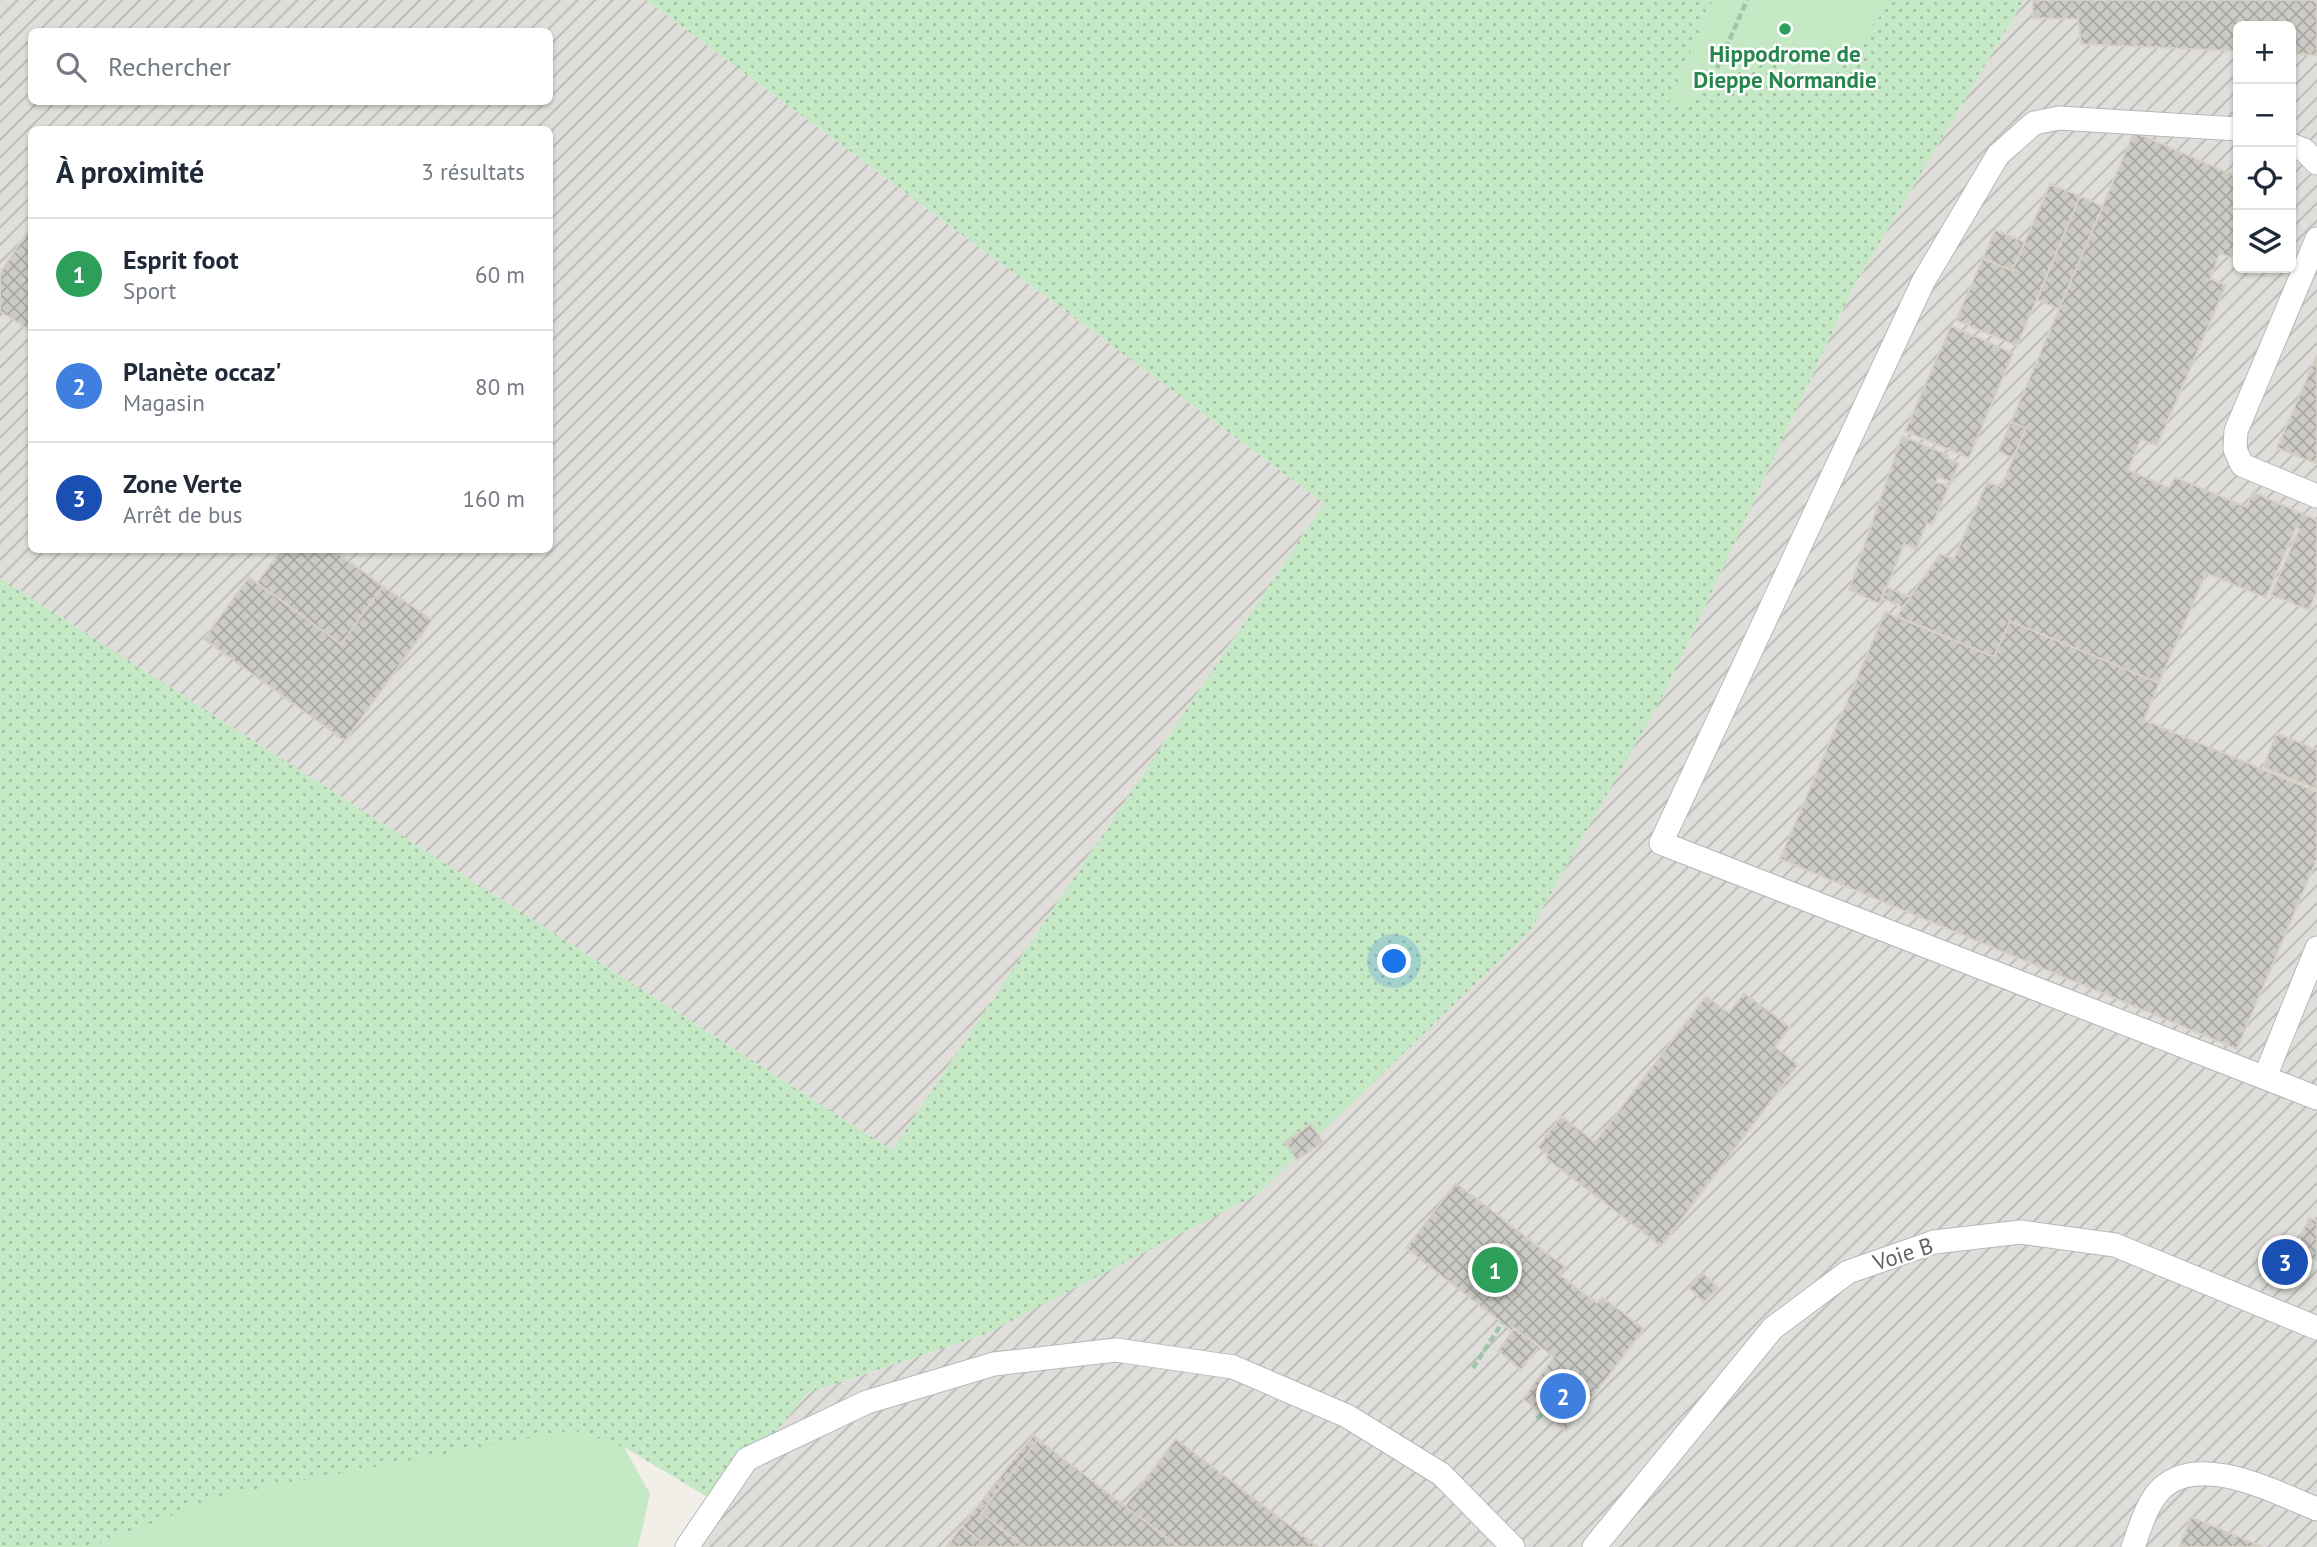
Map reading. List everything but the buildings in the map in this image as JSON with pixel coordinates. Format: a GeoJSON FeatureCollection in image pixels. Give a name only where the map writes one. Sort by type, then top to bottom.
{"type":"FeatureCollection","features":[{"type":"Feature","properties":{"kind":"lane"},"geometry":{"type":"LineString","coordinates":[[2233,129],[2059,118],[2034,123],[1998,155],[1923,282],[1661,843],[2317,1098]]}},
{"type":"Feature","properties":{"kind":"lane"},"geometry":{"type":"LineString","coordinates":[[2296,147],[2304,150],[2317,163]]}},
{"type":"Feature","properties":{"kind":"lane"},"geometry":{"type":"LineString","coordinates":[[2317,239],[2236,431],[2235,449],[2242,465],[2317,496]]}},
{"type":"Feature","properties":{"kind":"lane"},"geometry":{"type":"LineString","coordinates":[[2265,1077],[2317,948]]}},
{"type":"Feature","properties":{"kind":"lane","name":"Voie B"},"geometry":{"type":"LineString","coordinates":[[1594,1547],[1773,1328],[1848,1272],[1934,1242],[2021,1232],[2115,1245],[2317,1328]]}},
{"type":"Feature","properties":{"kind":"lane"},"geometry":{"type":"LineString","coordinates":[[687,1547],[747,1458],[867,1402],[994,1364],[1116,1350],[1233,1367],[1347,1416],[1441,1474],[1513,1547]]}},
{"type":"Feature","properties":{"kind":"lane"},"geometry":{"type":"LineString","coordinates":[[2133,1547],[2149,1508],[2161,1489],[2174,1480],[2190,1476],[2225,1475],[2317,1509]]}},
{"type":"Feature","properties":{"kind":"path"},"geometry":{"type":"LineString","coordinates":[[1717,68],[1747,0]]}},
{"type":"Feature","properties":{"kind":"path"},"geometry":{"type":"LineString","coordinates":[[1473,1368],[1502,1323]]}},
{"type":"Feature","properties":{"kind":"path"},"geometry":{"type":"LineString","coordinates":[[1537,1419],[1542,1413]]}},
{"type":"Feature","properties":{"kind":"shaded area"},"geometry":{"type":"Polygon","coordinates":[[[0,0],[646,0],[1324,503],[892,1150],[0,578],[0,0]]]}},
{"type":"Feature","properties":{"kind":"shaded area"},"geometry":{"type":"Polygon","coordinates":[[[2024,0],[2317,0],[2317,1547],[686,1547],[807,1393],[986,1334],[1667,688],[1853,288],[2024,0]]]}},
{"type":"Feature","properties":{"kind":"green space"},"geometry":{"type":"Polygon","coordinates":[[[646,0],[1713,0],[1665,113],[1760,59],[1824,84],[1893,0],[2024,0],[1853,288],[1667,688],[1530,931],[1258,1194],[986,1334],[807,1393],[719,1504],[624,1447],[103,1542],[96,1547],[0,1547],[0,578],[892,1150],[1324,503],[646,0]]]}},
{"type":"Feature","properties":{"kind":"green space","name":"Hippodrome de Dieppe Normandie"},"geometry":{"type":"Polygon","coordinates":[[[1713,0],[1893,0],[1824,85],[1760,59],[1664,114],[1713,0]]]}},
{"type":"Feature","properties":{"kind":"green space"},"geometry":{"type":"Polygon","coordinates":[[[573,1430],[624,1447],[650,1494],[638,1547],[96,1547],[225,1495],[573,1430]]]}},
{"type":"Feature","properties":{"kind":"place","name":"Hippodrome de Dieppe Normandie"},"geometry":{"type":"Point","coordinates":[1785,29]}},
{"type":"Feature","properties":{"kind":"place","name":"Zone Verte"},"geometry":{"type":"Point","coordinates":[2285,1262]}},
{"type":"Feature","properties":{"kind":"place","name":"Esprit foot"},"geometry":{"type":"Point","coordinates":[1495,1270]}},
{"type":"Feature","properties":{"kind":"place","name":"Planète occaz'"},"geometry":{"type":"Point","coordinates":[1563,1396]}}]}
